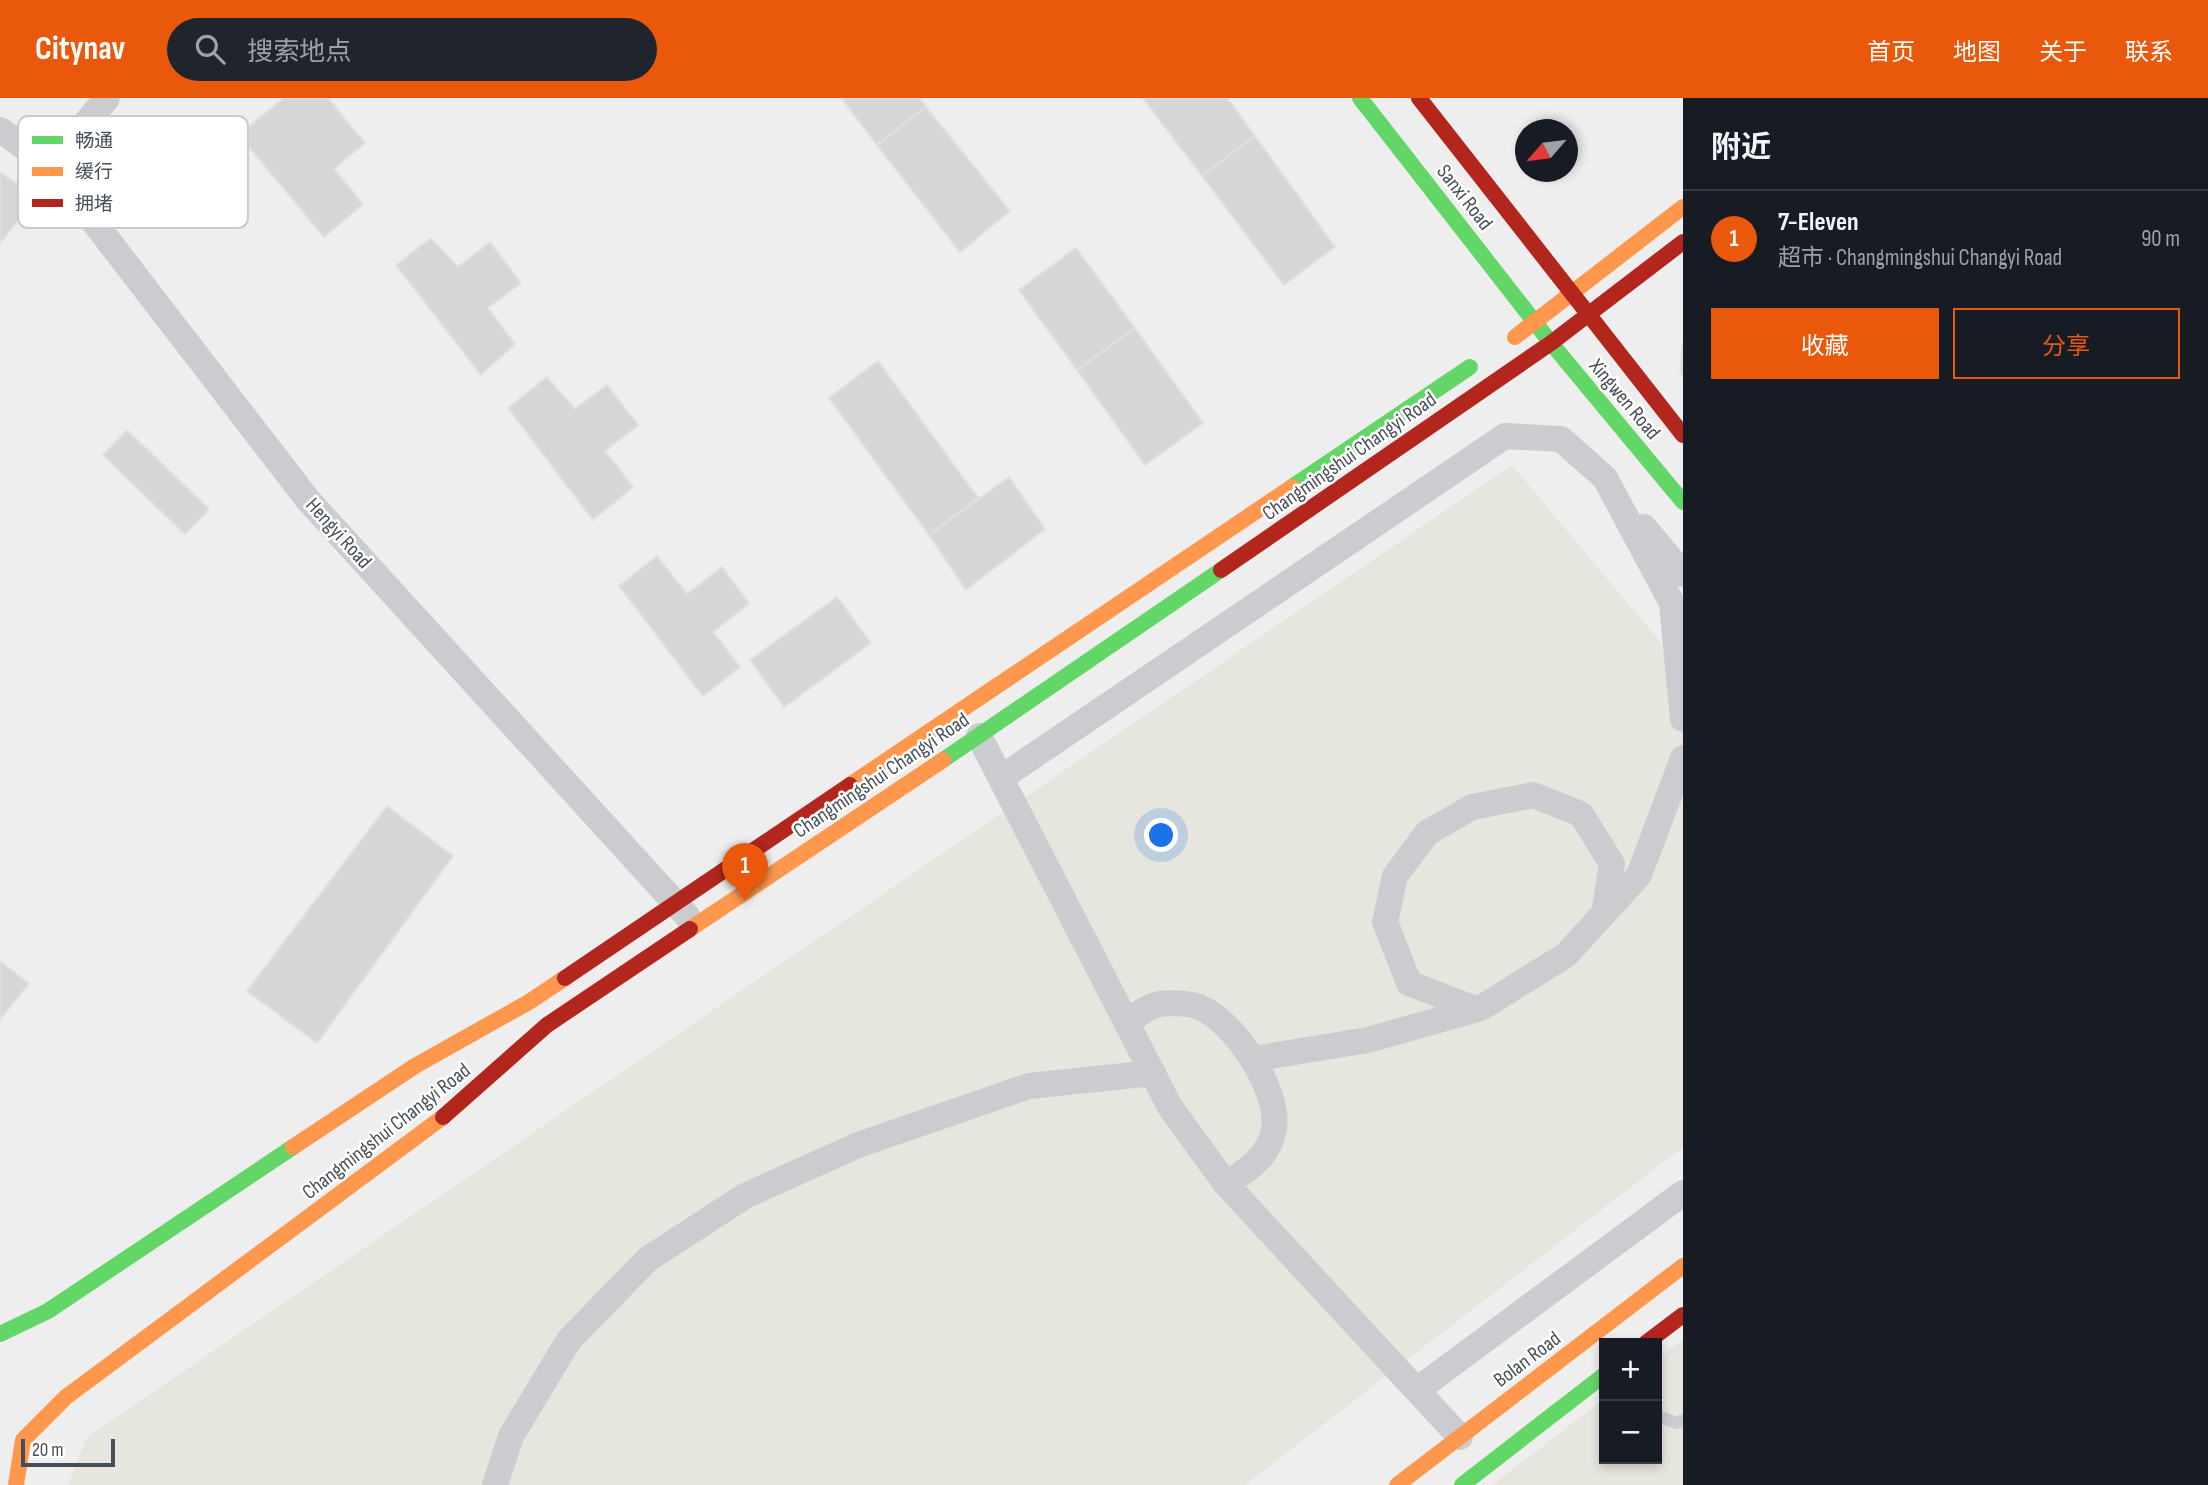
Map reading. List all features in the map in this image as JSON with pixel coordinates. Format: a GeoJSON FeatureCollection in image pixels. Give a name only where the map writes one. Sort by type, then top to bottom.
{"type":"FeatureCollection","features":[{"type":"Feature","properties":{"kind":"street"},"geometry":{"type":"LineString","coordinates":[[92,116],[107,98]]}},
{"type":"Feature","properties":{"kind":"street","name":"Sanxi Road"},"geometry":{"type":"LineString","coordinates":[[1360,98],[1536,323]]}},
{"type":"Feature","properties":{"kind":"street","name":"Sanxi Road"},"geometry":{"type":"LineString","coordinates":[[1419,98],[1587,314]]}},
{"type":"Feature","properties":{"kind":"street","name":"Hengyi Road"},"geometry":{"type":"LineString","coordinates":[[0,130],[18,143]]}},
{"type":"Feature","properties":{"kind":"street"},"geometry":{"type":"LineString","coordinates":[[1502,346],[1536,323],[1570,293],[1683,207]]}},
{"type":"Feature","properties":{"kind":"street","name":"Hengyi Road"},"geometry":{"type":"LineString","coordinates":[[99,228],[308,500],[695,925]]}},
{"type":"Feature","properties":{"kind":"street","name":"Changmingshui Changyi Road"},"geometry":{"type":"LineString","coordinates":[[16,1485],[23,1440],[66,1397],[425,1132],[547,1026],[979,736],[1551,342],[1683,242]]}},
{"type":"Feature","properties":{"kind":"street","name":"Xingwen Road"},"geometry":{"type":"LineString","coordinates":[[1587,314],[1683,435]]}},
{"type":"Feature","properties":{"kind":"street","name":"Xingwen Road"},"geometry":{"type":"LineString","coordinates":[[1536,323],[1683,502]]}},
{"type":"Feature","properties":{"kind":"street","name":"Changmingshui Changyi Road"},"geometry":{"type":"LineString","coordinates":[[0,1334],[48,1311],[415,1066],[529,1002],[1479,361]]}},
{"type":"Feature","properties":{"kind":"street"},"geometry":{"type":"LineString","coordinates":[[1000,778],[1505,436],[1561,439],[1605,478],[1683,575]]}},
{"type":"Feature","properties":{"kind":"street"},"geometry":{"type":"LineString","coordinates":[[1605,478],[1672,603],[1683,719]]}},
{"type":"Feature","properties":{"kind":"street"},"geometry":{"type":"LineString","coordinates":[[979,736],[1170,1107],[1226,1184],[1460,1437]]}},
{"type":"Feature","properties":{"kind":"street"},"geometry":{"type":"LineString","coordinates":[[1253,1059],[1368,1040],[1475,1009],[1566,955],[1639,874],[1683,758]]}},
{"type":"Feature","properties":{"kind":"street"},"geometry":{"type":"LineString","coordinates":[[1475,1009],[1409,984],[1384,922],[1395,876],[1427,834],[1472,807],[1533,795],[1581,814],[1612,864],[1604,913]]}},
{"type":"Feature","properties":{"kind":"street"},"geometry":{"type":"LineString","coordinates":[[1128,1021],[1156,1004],[1198,1006],[1225,1025],[1253,1059],[1272,1099],[1273,1134],[1256,1164],[1226,1184]]}},
{"type":"Feature","properties":{"kind":"street"},"geometry":{"type":"LineString","coordinates":[[495,1485],[511,1436],[569,1340],[648,1259],[745,1196],[858,1145],[1029,1086],[1153,1073]]}},
{"type":"Feature","properties":{"kind":"street"},"geometry":{"type":"LineString","coordinates":[[1417,1391],[1683,1193]]}},
{"type":"Feature","properties":{"kind":"street","name":"Bolan Road"},"geometry":{"type":"LineString","coordinates":[[1462,1485],[1576,1380],[1683,1266]]}},
{"type":"Feature","properties":{"kind":"street"},"geometry":{"type":"LineString","coordinates":[[1653,1338],[1683,1315]]}},
{"type":"Feature","properties":{"kind":"street","name":"Bolan Road"},"geometry":{"type":"LineString","coordinates":[[1397,1485],[1460,1437],[1576,1380],[1599,1377]]}},
{"type":"Feature","properties":{"kind":"lane"},"geometry":{"type":"LineString","coordinates":[[1662,1418],[1677,1423],[1683,1420]]}},
{"type":"Feature","properties":{"kind":"shaded area"},"geometry":{"type":"Polygon","coordinates":[[[1512,465],[1683,669],[1683,1147],[1245,1485],[68,1485],[87,1437],[1512,465]]]}},
{"type":"Feature","properties":{"kind":"shaded area"},"geometry":{"type":"Polygon","coordinates":[[[1683,1339],[1683,1485],[1492,1485],[1599,1403],[1599,1464],[1662,1464],[1662,1355],[1683,1339]]]}},
{"type":"Feature","properties":{"kind":"building"},"geometry":{"type":"Polygon","coordinates":[[[284,98],[328,98],[365,143],[334,169],[363,204],[324,237],[248,146],[248,128],[284,98]]]}},
{"type":"Feature","properties":{"kind":"building"},"geometry":{"type":"Polygon","coordinates":[[[841,98],[920,98],[926,107],[877,145],[841,98]]]}},
{"type":"Feature","properties":{"kind":"building"},"geometry":{"type":"Polygon","coordinates":[[[1143,98],[1227,98],[1255,136],[1202,176],[1143,98]]]}},
{"type":"Feature","properties":{"kind":"building"},"geometry":{"type":"Polygon","coordinates":[[[926,107],[1010,211],[960,252],[877,145],[926,107]]]}},
{"type":"Feature","properties":{"kind":"building"},"geometry":{"type":"Polygon","coordinates":[[[1255,136],[1335,247],[1284,285],[1202,176],[1255,136]]]}},
{"type":"Feature","properties":{"kind":"building"},"geometry":{"type":"Polygon","coordinates":[[[0,172],[18,185],[18,220],[0,243],[0,172]]]}},
{"type":"Feature","properties":{"kind":"building"},"geometry":{"type":"Polygon","coordinates":[[[431,238],[458,267],[490,242],[521,283],[488,308],[515,344],[481,375],[396,265],[431,238]]]}},
{"type":"Feature","properties":{"kind":"building"},"geometry":{"type":"Polygon","coordinates":[[[1076,248],[1135,328],[1077,370],[1019,290],[1076,248]]]}},
{"type":"Feature","properties":{"kind":"building"},"geometry":{"type":"Polygon","coordinates":[[[1135,328],[1203,423],[1145,465],[1077,370],[1135,328]]]}},
{"type":"Feature","properties":{"kind":"building"},"geometry":{"type":"Polygon","coordinates":[[[1683,342],[1683,377],[1680,370],[1683,342]]]}},
{"type":"Feature","properties":{"kind":"building"},"geometry":{"type":"Polygon","coordinates":[[[878,361],[978,498],[929,535],[829,398],[878,361]]]}},
{"type":"Feature","properties":{"kind":"building"},"geometry":{"type":"Polygon","coordinates":[[[547,377],[575,409],[607,385],[638,425],[605,451],[633,487],[593,520],[508,408],[547,377]]]}},
{"type":"Feature","properties":{"kind":"building"},"geometry":{"type":"Polygon","coordinates":[[[127,430],[209,509],[185,534],[103,455],[127,430]]]}},
{"type":"Feature","properties":{"kind":"building"},"geometry":{"type":"Polygon","coordinates":[[[1009,477],[1045,529],[966,590],[929,535],[1009,477]]]}},
{"type":"Feature","properties":{"kind":"building"},"geometry":{"type":"Polygon","coordinates":[[[657,556],[687,594],[722,567],[749,603],[713,632],[740,667],[703,696],[619,586],[657,556]]]}},
{"type":"Feature","properties":{"kind":"building"},"geometry":{"type":"Polygon","coordinates":[[[837,597],[871,643],[784,707],[750,660],[837,597]]]}},
{"type":"Feature","properties":{"kind":"building"},"geometry":{"type":"Polygon","coordinates":[[[387,806],[453,856],[317,1043],[247,991],[387,806]]]}},
{"type":"Feature","properties":{"kind":"building"},"geometry":{"type":"Polygon","coordinates":[[[0,961],[29,984],[0,1019],[0,961]]]}},
{"type":"Feature","properties":{"kind":"traffic: fast"},"geometry":{"type":"LineString","coordinates":[[1360,98],[1551,343],[1683,502]]}},
{"type":"Feature","properties":{"kind":"traffic: fast"},"geometry":{"type":"LineString","coordinates":[[1292,487],[1470,367]]}},
{"type":"Feature","properties":{"kind":"traffic: fast"},"geometry":{"type":"LineString","coordinates":[[943,760],[1221,570]]}},
{"type":"Feature","properties":{"kind":"traffic: fast"},"geometry":{"type":"LineString","coordinates":[[0,1334],[48,1311],[293,1147]]}},
{"type":"Feature","properties":{"kind":"traffic: fast"},"geometry":{"type":"LineString","coordinates":[[1462,1485],[1599,1379]]}},
{"type":"Feature","properties":{"kind":"traffic: slow"},"geometry":{"type":"LineString","coordinates":[[1515,337],[1683,207]]}},
{"type":"Feature","properties":{"kind":"traffic: slow"},"geometry":{"type":"LineString","coordinates":[[850,785],[1292,487]]}},
{"type":"Feature","properties":{"kind":"traffic: slow"},"geometry":{"type":"LineString","coordinates":[[690,929],[943,760]]}},
{"type":"Feature","properties":{"kind":"traffic: slow"},"geometry":{"type":"LineString","coordinates":[[293,1147],[415,1066],[529,1002],[565,978]]}},
{"type":"Feature","properties":{"kind":"traffic: slow"},"geometry":{"type":"LineString","coordinates":[[16,1485],[23,1440],[66,1397],[443,1117]]}},
{"type":"Feature","properties":{"kind":"traffic: slow"},"geometry":{"type":"LineString","coordinates":[[1397,1485],[1683,1266]]}},
{"type":"Feature","properties":{"kind":"traffic: jam"},"geometry":{"type":"LineString","coordinates":[[1419,98],[1683,435]]}},
{"type":"Feature","properties":{"kind":"traffic: jam"},"geometry":{"type":"LineString","coordinates":[[1221,570],[1551,343],[1683,242]]}},
{"type":"Feature","properties":{"kind":"traffic: jam"},"geometry":{"type":"LineString","coordinates":[[565,978],[850,785]]}},
{"type":"Feature","properties":{"kind":"traffic: jam"},"geometry":{"type":"LineString","coordinates":[[443,1117],[547,1025],[690,929]]}},
{"type":"Feature","properties":{"kind":"traffic: jam"},"geometry":{"type":"LineString","coordinates":[[1653,1338],[1683,1315]]}},
{"type":"Feature","properties":{"kind":"place","name":"7-Eleven"},"geometry":{"type":"Point","coordinates":[745,901]}}]}
